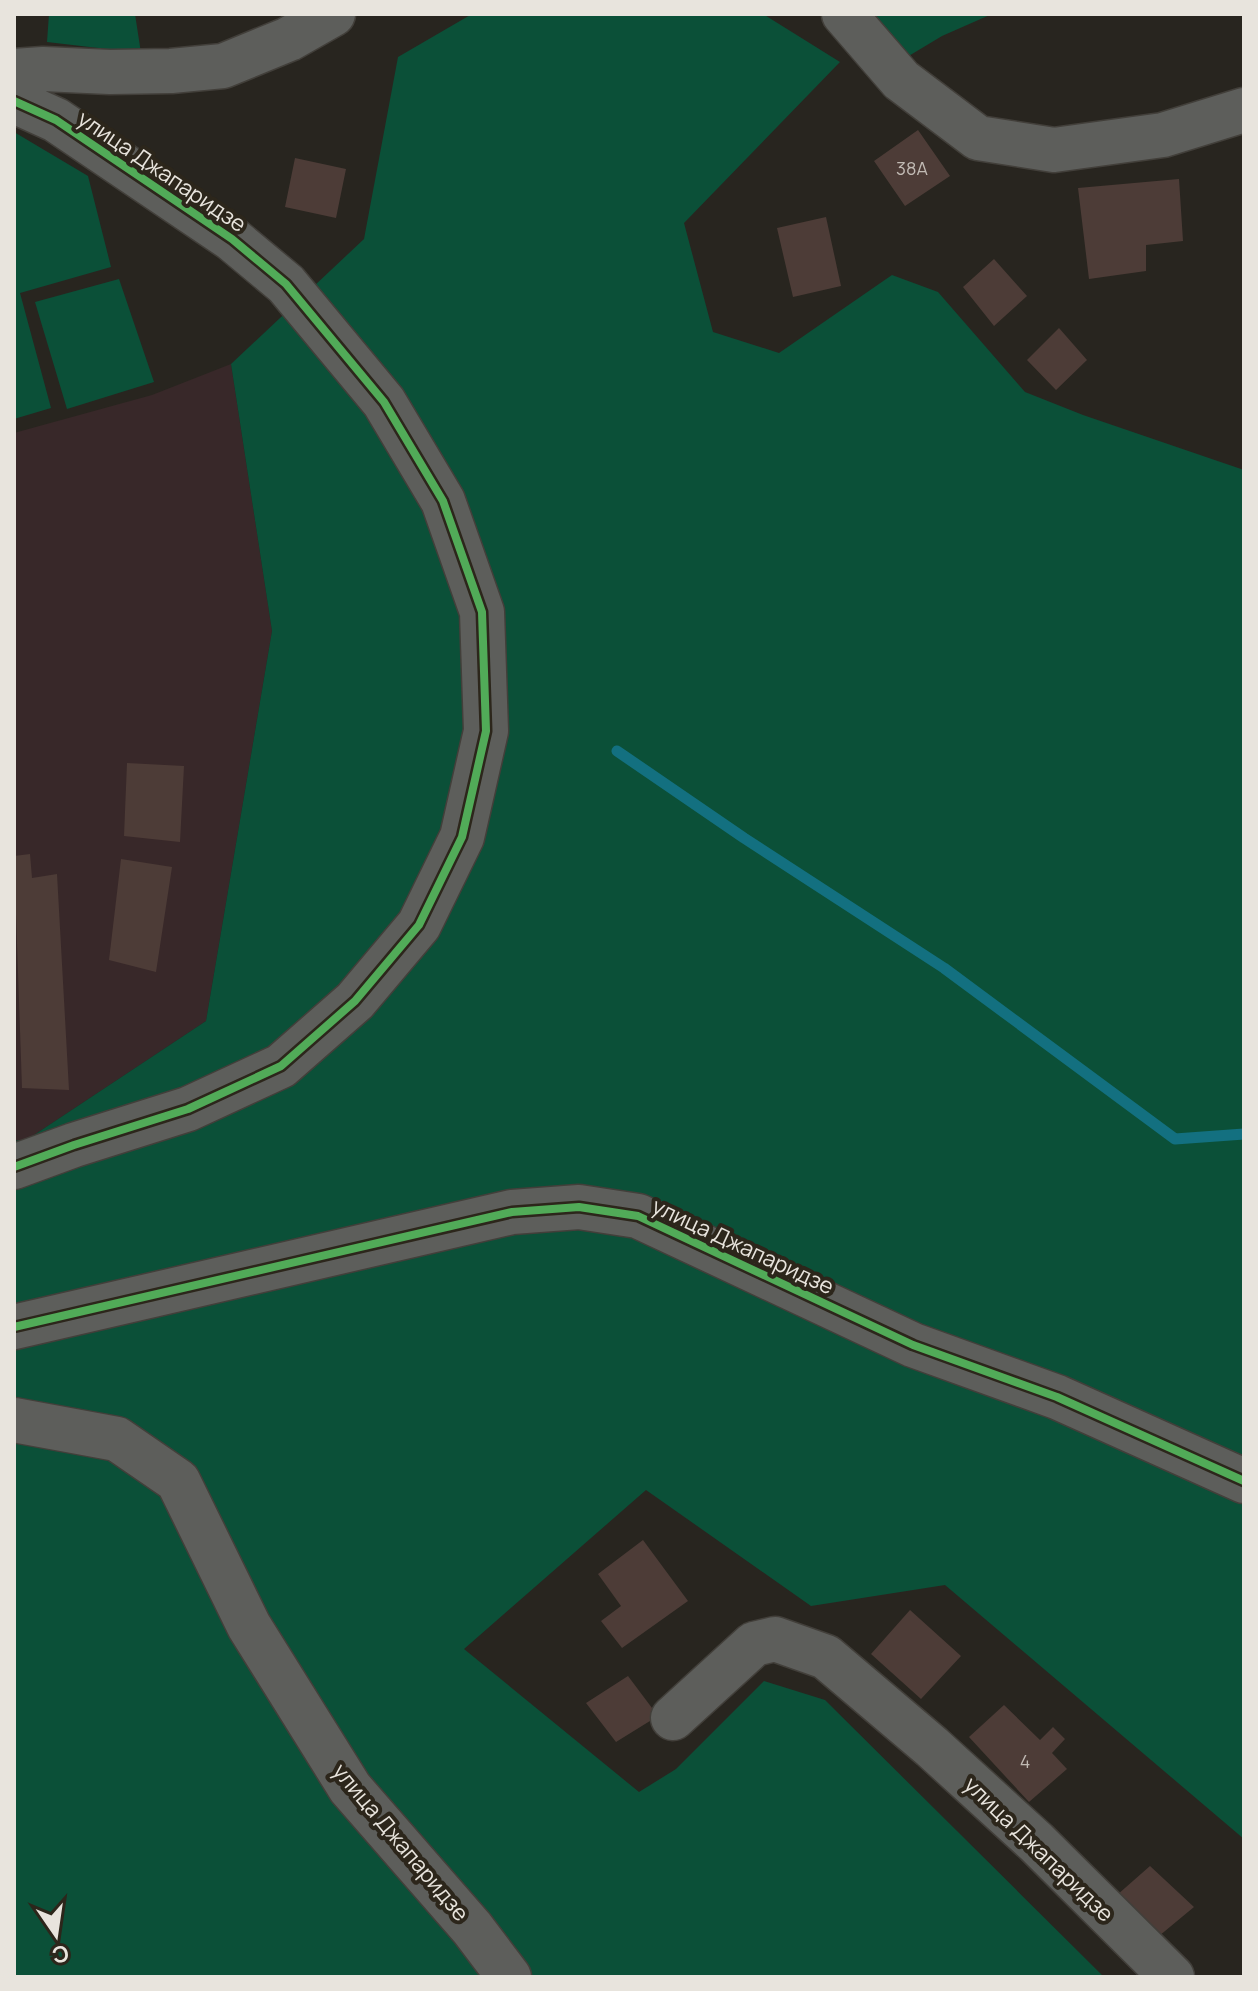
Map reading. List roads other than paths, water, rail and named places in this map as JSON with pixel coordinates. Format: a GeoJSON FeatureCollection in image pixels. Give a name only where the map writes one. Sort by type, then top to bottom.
{"type":"FeatureCollection","features":[{"type":"Feature","properties":{"kind":"street"},"geometry":{"type":"LineString","coordinates":[[14,71],[171,71],[223,66],[289,39],[333,14]]}},
{"type":"Feature","properties":{"kind":"street"},"geometry":{"type":"LineString","coordinates":[[844,14],[901,80],[978,138],[1054,150],[1163,135],[1244,110]]}},
{"type":"Feature","properties":{"kind":"street","name":"улица Джапаридзе"},"geometry":{"type":"LineString","coordinates":[[14,101],[56,120],[232,239],[286,284],[384,402],[443,501],[482,612],[486,731],[462,837],[450,863],[419,925],[355,1001],[281,1066],[188,1109],[14,1167]]}},
{"type":"Feature","properties":{"kind":"street","name":"улица Джапаридзе"},"geometry":{"type":"LineString","coordinates":[[14,1327],[512,1212],[579,1207],[638,1216],[913,1345],[1057,1397],[1244,1481]]}},
{"type":"Feature","properties":{"kind":"street","name":"улица Джапаридзе"},"geometry":{"type":"LineString","coordinates":[[14,1420],[117,1439],[178,1481],[249,1626],[350,1788],[472,1928],[509,1977]]}},
{"type":"Feature","properties":{"kind":"street","name":"улица Джапаридзе"},"geometry":{"type":"LineString","coordinates":[[673,1718],[754,1644],[775,1639],[826,1657],[932,1747],[1036,1842],[1172,1977]]}},
{"type":"Feature","properties":{"kind":"waterway"},"geometry":{"type":"LineString","coordinates":[[617,751],[944,968],[1175,1139],[1244,1134]]}}]}
